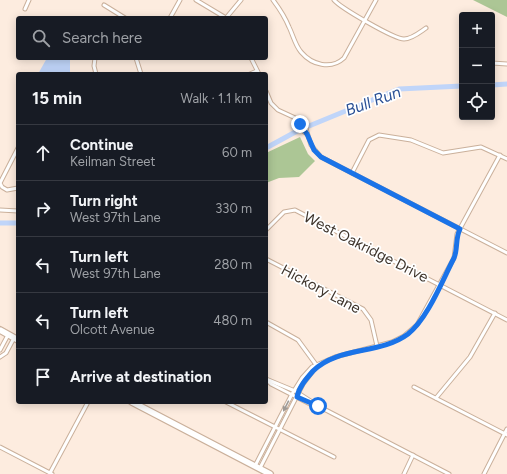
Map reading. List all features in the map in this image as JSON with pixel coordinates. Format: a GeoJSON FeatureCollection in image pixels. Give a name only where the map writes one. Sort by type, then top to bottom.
{"type":"FeatureCollection","features":[{"type":"Feature","properties":{"kind":"highway"},"geometry":{"type":"LineString","coordinates":[[0,330],[16,339]]}},
{"type":"Feature","properties":{"kind":"highway"},"geometry":{"type":"LineString","coordinates":[[136,404],[270,474]]}},
{"type":"Feature","properties":{"kind":"street"},"geometry":{"type":"LineString","coordinates":[[24,9],[30,0]]}},
{"type":"Feature","properties":{"kind":"street"},"geometry":{"type":"LineString","coordinates":[[171,16],[180,0]]}},
{"type":"Feature","properties":{"kind":"street"},"geometry":{"type":"LineString","coordinates":[[196,0],[223,16]]}},
{"type":"Feature","properties":{"kind":"street"},"geometry":{"type":"LineString","coordinates":[[228,16],[241,0]]}},
{"type":"Feature","properties":{"kind":"street"},"geometry":{"type":"LineString","coordinates":[[273,0],[285,18],[302,53],[325,66],[336,64],[344,58],[376,0]]}},
{"type":"Feature","properties":{"kind":"street"},"geometry":{"type":"LineString","coordinates":[[334,0],[343,8],[403,39],[411,37],[426,28]]}},
{"type":"Feature","properties":{"kind":"street"},"geometry":{"type":"LineString","coordinates":[[104,5],[122,16]]}},
{"type":"Feature","properties":{"kind":"street"},"geometry":{"type":"LineString","coordinates":[[95,60],[96,72]]}},
{"type":"Feature","properties":{"kind":"street"},"geometry":{"type":"LineString","coordinates":[[137,60],[140,72]]}},
{"type":"Feature","properties":{"kind":"street"},"geometry":{"type":"LineString","coordinates":[[252,60],[258,72]]}},
{"type":"Feature","properties":{"kind":"street"},"geometry":{"type":"LineString","coordinates":[[495,63],[507,64]]}},
{"type":"Feature","properties":{"kind":"street"},"geometry":{"type":"LineString","coordinates":[[268,94],[276,108],[305,124],[312,146],[319,155],[507,254]]}},
{"type":"Feature","properties":{"kind":"street"},"geometry":{"type":"LineString","coordinates":[[352,173],[369,140],[379,135],[411,140],[440,153],[448,154],[478,147],[507,159]]}},
{"type":"Feature","properties":{"kind":"street"},"geometry":{"type":"LineString","coordinates":[[16,152],[1,181],[1,186],[4,189],[10,190],[16,188]]}},
{"type":"Feature","properties":{"kind":"street"},"geometry":{"type":"LineString","coordinates":[[257,468],[280,430],[305,374],[312,367],[332,358],[396,341],[411,331],[421,319],[456,254],[456,239],[460,229],[500,155]]}},
{"type":"Feature","properties":{"kind":"street"},"geometry":{"type":"LineString","coordinates":[[0,210],[16,211]]}},
{"type":"Feature","properties":{"kind":"street","name":"West Oakridge Drive"},"geometry":{"type":"LineString","coordinates":[[268,228],[288,210],[297,211],[507,320]]}},
{"type":"Feature","properties":{"kind":"street","name":"Hickory Lane"},"geometry":{"type":"LineString","coordinates":[[268,260],[363,309],[371,320],[378,346]]}},
{"type":"Feature","properties":{"kind":"street"},"geometry":{"type":"LineString","coordinates":[[436,398],[470,357],[495,313]]}},
{"type":"Feature","properties":{"kind":"street"},"geometry":{"type":"LineString","coordinates":[[268,323],[296,338],[317,366]]}},
{"type":"Feature","properties":{"kind":"street"},"geometry":{"type":"LineString","coordinates":[[0,357],[0,351],[8,334]]}},
{"type":"Feature","properties":{"kind":"street"},"geometry":{"type":"LineString","coordinates":[[0,357],[6,353],[16,339]]}},
{"type":"Feature","properties":{"kind":"street"},"geometry":{"type":"LineString","coordinates":[[268,380],[449,474]]}},
{"type":"Feature","properties":{"kind":"street"},"geometry":{"type":"LineString","coordinates":[[268,381],[271,384],[296,394]]}},
{"type":"Feature","properties":{"kind":"street"},"geometry":{"type":"LineString","coordinates":[[414,386],[506,434]]}},
{"type":"Feature","properties":{"kind":"street"},"geometry":{"type":"LineString","coordinates":[[257,468],[275,427],[296,394]]}},
{"type":"Feature","properties":{"kind":"street"},"geometry":{"type":"LineString","coordinates":[[0,447],[51,473],[87,404]]}},
{"type":"Feature","properties":{"kind":"street"},"geometry":{"type":"LineString","coordinates":[[230,404],[334,457]]}},
{"type":"Feature","properties":{"kind":"street"},"geometry":{"type":"LineString","coordinates":[[484,474],[506,434],[507,429]]}},
{"type":"Feature","properties":{"kind":"street"},"geometry":{"type":"LineString","coordinates":[[404,474],[413,455]]}},
{"type":"Feature","properties":{"kind":"green space"},"geometry":{"type":"Polygon","coordinates":[[[473,0],[507,0],[507,17],[473,0]]]}},
{"type":"Feature","properties":{"kind":"green space"},"geometry":{"type":"Polygon","coordinates":[[[300,137],[308,154],[315,161],[299,177],[279,178],[268,182],[268,152],[300,137]]]}},
{"type":"Feature","properties":{"kind":"water"},"geometry":{"type":"Polygon","coordinates":[[[46,60],[70,60],[70,72],[39,72],[46,60]]]}},
{"type":"Feature","properties":{"kind":"waterway","name":"Bull Run"},"geometry":{"type":"LineString","coordinates":[[495,85],[507,84]]}},
{"type":"Feature","properties":{"kind":"waterway","name":"Bull Run"},"geometry":{"type":"LineString","coordinates":[[309,126],[399,89],[459,86]]}},
{"type":"Feature","properties":{"kind":"waterway","name":"Bull Run"},"geometry":{"type":"LineString","coordinates":[[268,147],[299,130]]}},
{"type":"Feature","properties":{"kind":"waterway","name":"Bull Run"},"geometry":{"type":"LineString","coordinates":[[0,223],[16,223]]}},
{"type":"Feature","properties":{"kind":"route"},"geometry":{"type":"LineString","coordinates":[[300,124],[304,132],[307,134],[314,150],[321,157],[460,229],[457,234],[455,244],[456,254],[421,319],[411,331],[396,341],[328,359],[317,366],[306,378],[297,397],[312,405],[318,406]]}}]}
